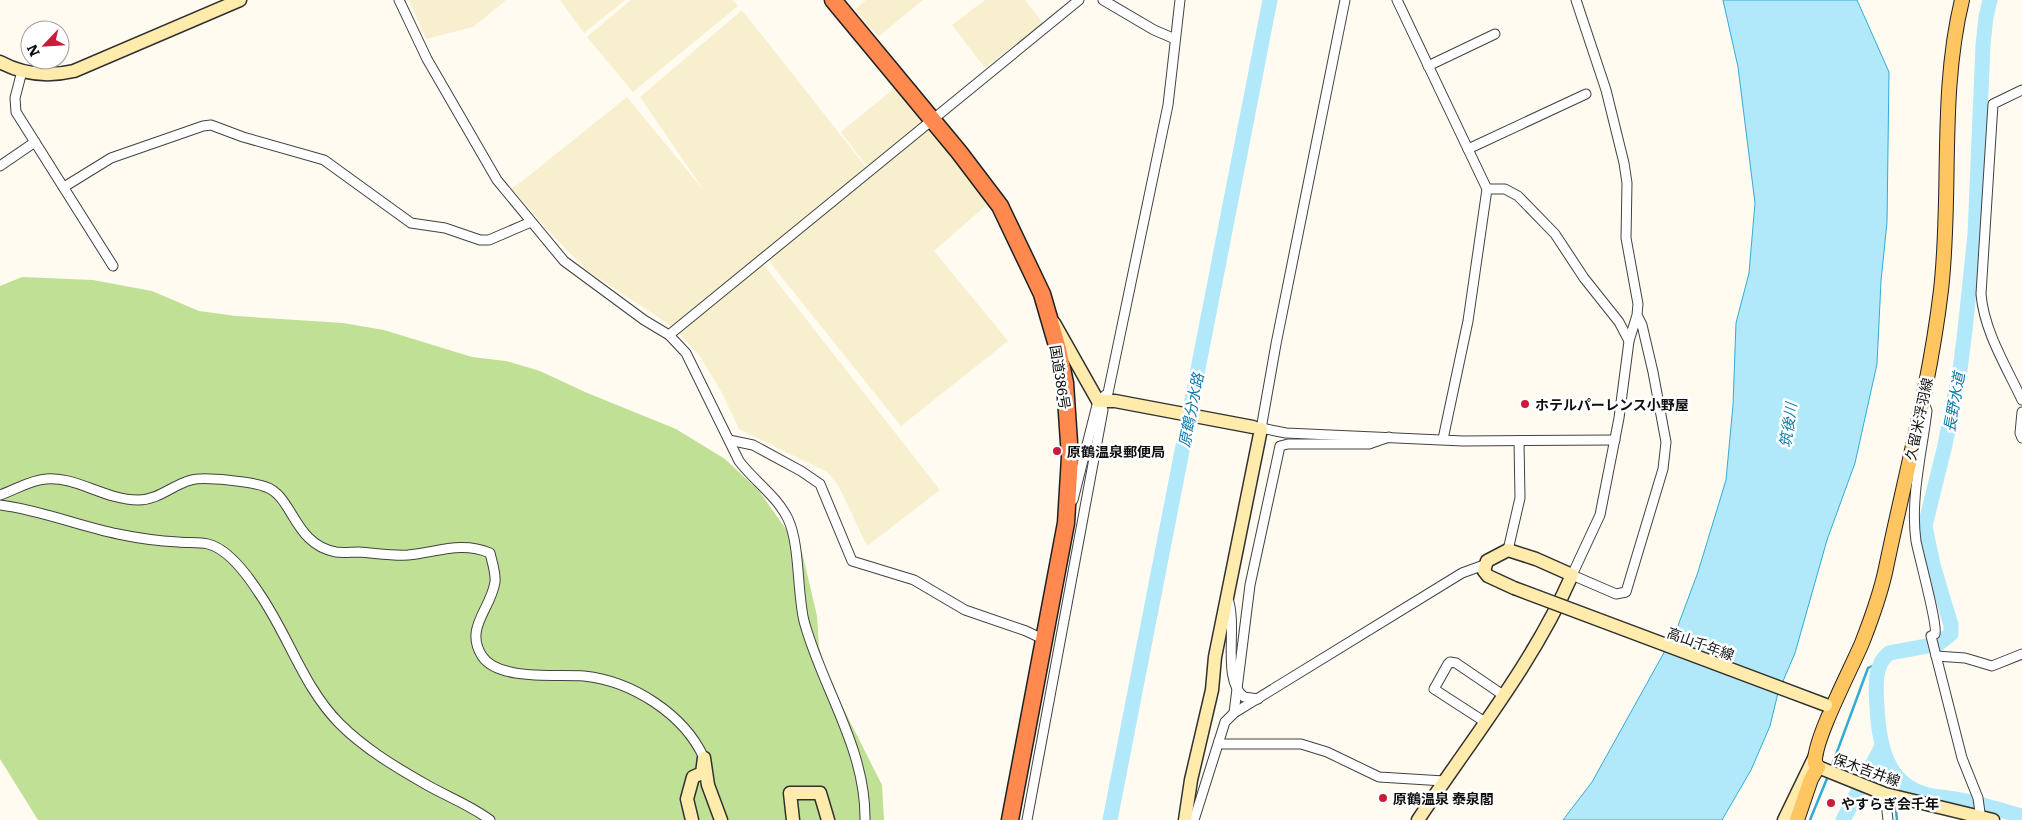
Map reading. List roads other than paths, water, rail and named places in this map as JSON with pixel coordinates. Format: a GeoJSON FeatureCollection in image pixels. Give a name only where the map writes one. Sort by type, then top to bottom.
{"type":"FeatureCollection","features":[{"type":"Feature","properties":{"kind":"highway","name":"国道386号"},"geometry":{"type":"LineString","coordinates":[[833,0],[988,187],[1000,206],[1032,268],[1050,317],[1065,383],[1070,457],[1066,523],[1010,820]]}},
{"type":"Feature","properties":{"kind":"main road","name":"久留米浮羽線"},"geometry":{"type":"LineString","coordinates":[[1797,820],[1811,779],[1819,764],[1830,706],[1863,641],[1885,571],[1923,397],[1941,290],[1949,100],[1954,44],[1962,0]]}},
{"type":"Feature","properties":{"kind":"street"},"geometry":{"type":"LineString","coordinates":[[0,62],[22,71],[45,75],[74,71],[240,0]]}},
{"type":"Feature","properties":{"kind":"street"},"geometry":{"type":"LineString","coordinates":[[399,0],[427,59],[497,180],[564,260],[644,320],[669,335],[686,353],[747,472],[775,499],[788,519],[804,618],[824,678],[856,754],[862,775],[866,820]]}},
{"type":"Feature","properties":{"kind":"street"},"geometry":{"type":"LineString","coordinates":[[669,335],[1079,0]]}},
{"type":"Feature","properties":{"kind":"street"},"geometry":{"type":"LineString","coordinates":[[1103,0],[1154,30],[1175,39]]}},
{"type":"Feature","properties":{"kind":"street"},"geometry":{"type":"LineString","coordinates":[[1066,523],[1098,402],[1108,393],[1168,105],[1180,0]]}},
{"type":"Feature","properties":{"kind":"street"},"geometry":{"type":"LineString","coordinates":[[1185,820],[1191,780],[1212,690],[1215,657],[1257,428],[1333,67],[1344,0]]}},
{"type":"Feature","properties":{"kind":"street"},"geometry":{"type":"LineString","coordinates":[[1397,0],[1486,189],[1468,321],[1443,439]]}},
{"type":"Feature","properties":{"kind":"street"},"geometry":{"type":"LineString","coordinates":[[1418,820],[1522,670],[1561,602],[1600,515],[1615,440],[1629,341],[1637,315],[1638,304],[1626,238],[1624,163],[1606,90],[1576,0]]}},
{"type":"Feature","properties":{"kind":"street"},"geometry":{"type":"LineString","coordinates":[[1428,66],[1495,34]]}},
{"type":"Feature","properties":{"kind":"street"},"geometry":{"type":"LineString","coordinates":[[22,71],[14,106],[34,142],[112,266]]}},
{"type":"Feature","properties":{"kind":"street"},"geometry":{"type":"LineString","coordinates":[[2022,90],[1993,104],[1982,310],[2022,400]]}},
{"type":"Feature","properties":{"kind":"street"},"geometry":{"type":"LineString","coordinates":[[1468,150],[1586,94]]}},
{"type":"Feature","properties":{"kind":"street"},"geometry":{"type":"LineString","coordinates":[[64,187],[119,155],[203,126],[212,125],[243,137],[324,160],[411,223],[445,228],[480,240],[489,240],[531,222]]}},
{"type":"Feature","properties":{"kind":"street"},"geometry":{"type":"LineString","coordinates":[[0,166],[34,142]]}},
{"type":"Feature","properties":{"kind":"street"},"geometry":{"type":"LineString","coordinates":[[1486,189],[1506,190],[1518,196],[1555,234],[1584,278],[1619,322],[1629,341]]}},
{"type":"Feature","properties":{"kind":"street"},"geometry":{"type":"LineString","coordinates":[[1194,820],[1225,722],[1234,713],[1462,573],[1484,565],[1491,558],[1508,550],[1536,559],[1616,594],[1626,592],[1663,469],[1666,442],[1653,372],[1642,325],[1637,315]]}},
{"type":"Feature","properties":{"kind":"street"},"geometry":{"type":"LineString","coordinates":[[1027,820],[1103,410],[1065,339],[1050,317]]}},
{"type":"Feature","properties":{"kind":"street"},"geometry":{"type":"LineString","coordinates":[[1923,397],[1927,411],[1916,501],[1915,529],[1922,570],[1936,623],[1935,634],[1931,636],[1962,758],[1984,817]]}},
{"type":"Feature","properties":{"kind":"street"},"geometry":{"type":"LineString","coordinates":[[1098,402],[1115,401],[1286,433],[1519,441],[1615,440]]}},
{"type":"Feature","properties":{"kind":"street"},"geometry":{"type":"LineString","coordinates":[[2022,412],[2020,432],[2022,438]]}},
{"type":"Feature","properties":{"kind":"street"},"geometry":{"type":"LineString","coordinates":[[1234,713],[1250,585],[1280,446],[1288,444],[1369,444],[1389,437]]}},
{"type":"Feature","properties":{"kind":"street"},"geometry":{"type":"LineString","coordinates":[[729,440],[753,445],[801,470],[820,484],[852,561],[914,580],[965,610],[1026,631],[1045,640]]}},
{"type":"Feature","properties":{"kind":"street"},"geometry":{"type":"LineString","coordinates":[[1508,550],[1520,498],[1519,441]]}},
{"type":"Feature","properties":{"kind":"street"},"geometry":{"type":"LineString","coordinates":[[0,495],[46,479],[58,479],[123,499],[140,500],[157,497],[191,480],[248,482],[268,487],[281,500],[306,536],[315,545],[336,552],[397,555],[448,548],[476,547],[490,553],[496,580],[492,594],[476,626],[475,638],[483,657],[492,665],[503,670],[524,674],[585,676],[634,691],[679,723],[696,741],[704,758],[708,785],[721,820]]}},
{"type":"Feature","properties":{"kind":"street"},"geometry":{"type":"LineString","coordinates":[[0,505],[48,514],[118,534],[155,540],[209,544],[228,556],[259,592],[282,630],[304,678],[322,704],[341,726],[386,760],[428,786],[477,810],[490,820]]}},
{"type":"Feature","properties":{"kind":"street","name":"高山千年線"},"geometry":{"type":"LineString","coordinates":[[1484,565],[1484,571],[1488,576],[1514,588],[1830,706]]}},
{"type":"Feature","properties":{"kind":"street"},"geometry":{"type":"LineString","coordinates":[[1227,597],[1232,612],[1232,678],[1238,692],[1244,697],[1258,699]]}},
{"type":"Feature","properties":{"kind":"street"},"geometry":{"type":"LineString","coordinates":[[1936,655],[1965,658],[1992,666],[2022,654]]}},
{"type":"Feature","properties":{"kind":"street"},"geometry":{"type":"LineString","coordinates":[[1485,722],[1434,688],[1448,664],[1456,663],[1503,695]]}},
{"type":"Feature","properties":{"kind":"street"},"geometry":{"type":"LineString","coordinates":[[1219,741],[1221,744],[1301,744],[1327,752],[1379,777],[1444,781]]}},
{"type":"Feature","properties":{"kind":"street"},"geometry":{"type":"LineString","coordinates":[[692,820],[687,799],[693,777],[702,773],[704,758]]}},
{"type":"Feature","properties":{"kind":"street"},"geometry":{"type":"LineString","coordinates":[[1784,820],[1819,764]]}},
{"type":"Feature","properties":{"kind":"street","name":"保木吉井線"},"geometry":{"type":"LineString","coordinates":[[1819,764],[1888,794],[1984,817]]}},
{"type":"Feature","properties":{"kind":"street"},"geometry":{"type":"LineString","coordinates":[[793,820],[790,793],[820,793],[828,820]]}},
{"type":"Feature","properties":{"kind":"street"},"geometry":{"type":"LineString","coordinates":[[1888,794],[1888,820]]}},
{"type":"Feature","properties":{"kind":"water","name":"筑後川"},"geometry":{"type":"Polygon","coordinates":[[[1723,0],[1857,0],[1889,72],[1887,222],[1881,281],[1877,364],[1855,463],[1827,540],[1795,653],[1778,693],[1770,726],[1751,770],[1722,820],[1563,820],[1592,782],[1676,631],[1698,572],[1726,480],[1733,405],[1736,323],[1749,273],[1755,203],[1738,67],[1723,0]]]}},
{"type":"Feature","properties":{"kind":"waterway","name":"原鶴分水路"},"geometry":{"type":"LineString","coordinates":[[1110,820],[1270,0]]}},
{"type":"Feature","properties":{"kind":"waterway","name":"長野水道"},"geometry":{"type":"LineString","coordinates":[[1990,0],[1983,45],[1975,234],[1965,330],[1960,370],[1945,445],[1925,526],[1933,565],[1951,625],[1951,634],[1938,644],[1889,653],[1880,664],[1876,692],[1878,720],[1883,747],[1887,760],[1901,781],[1912,789],[1925,794],[1972,802],[2022,816]]}},
{"type":"Feature","properties":{"kind":"waterway"},"geometry":{"type":"LineString","coordinates":[[1831,768],[1868,668],[1878,663]]}},
{"type":"Feature","properties":{"kind":"waterway"},"geometry":{"type":"LineString","coordinates":[[1843,820],[1881,748]]}},
{"type":"Feature","properties":{"kind":"waterway"},"geometry":{"type":"LineString","coordinates":[[1810,820],[1828,776]]}},
{"type":"Feature","properties":{"kind":"waterway"},"geometry":{"type":"LineString","coordinates":[[1894,793],[1893,782],[1896,777]]}},
{"type":"Feature","properties":{"kind":"waterway"},"geometry":{"type":"LineString","coordinates":[[1895,800],[1897,820]]}},
{"type":"Feature","properties":{"kind":"place","name":"ホテルパーレンス小野屋"},"geometry":{"type":"Point","coordinates":[1525,404]}},
{"type":"Feature","properties":{"kind":"place","name":"原鶴温泉郵便局"},"geometry":{"type":"Point","coordinates":[1057,451]}},
{"type":"Feature","properties":{"kind":"place","name":"原鶴温泉 泰泉閣"},"geometry":{"type":"Point","coordinates":[1383,798]}},
{"type":"Feature","properties":{"kind":"place","name":"やすらぎ会千年"},"geometry":{"type":"Point","coordinates":[1831,803]}}]}
